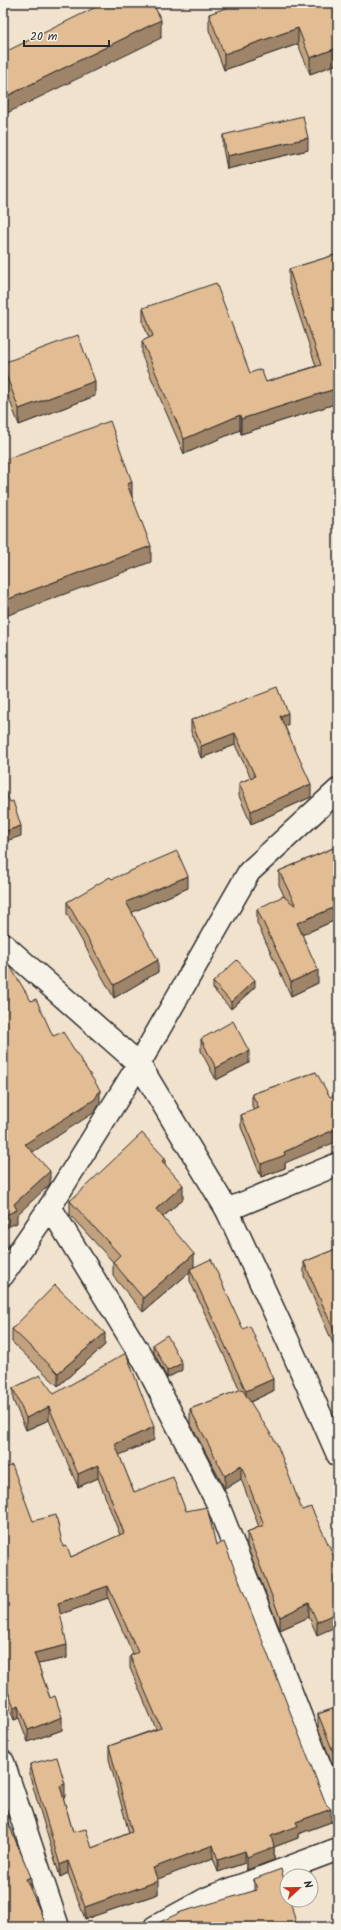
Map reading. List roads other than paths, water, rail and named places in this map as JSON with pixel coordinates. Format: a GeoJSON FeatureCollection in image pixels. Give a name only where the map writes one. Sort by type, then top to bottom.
{"type":"FeatureCollection","features":[{"type":"Feature","properties":{"kind":"street"},"geometry":{"type":"LineString","coordinates":[[3,1275],[50,1207],[139,1064],[249,872],[337,792]]}},
{"type":"Feature","properties":{"kind":"street"},"geometry":{"type":"LineString","coordinates":[[3,944],[139,1064],[227,1210],[288,1341],[338,1455]]}},
{"type":"Feature","properties":{"kind":"street"},"geometry":{"type":"LineString","coordinates":[[227,1210],[338,1164]]}},
{"type":"Feature","properties":{"kind":"street"},"geometry":{"type":"LineString","coordinates":[[50,1207],[142,1358],[216,1500],[338,1812]]}},
{"type":"Feature","properties":{"kind":"street"},"geometry":{"type":"LineString","coordinates":[[3,1762],[58,1927]]}},
{"type":"Feature","properties":{"kind":"street"},"geometry":{"type":"LineString","coordinates":[[156,1927],[208,1898],[338,1849]]}}]}
